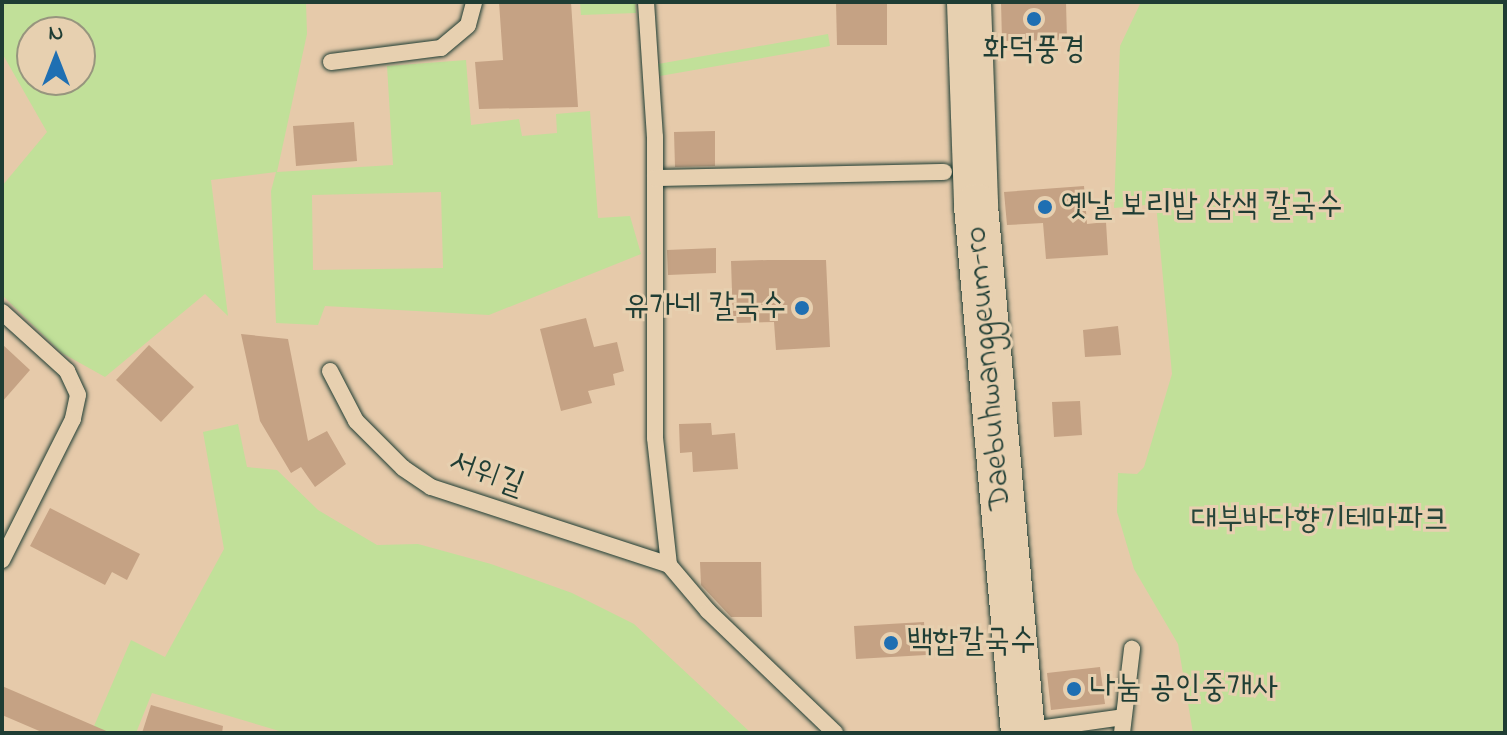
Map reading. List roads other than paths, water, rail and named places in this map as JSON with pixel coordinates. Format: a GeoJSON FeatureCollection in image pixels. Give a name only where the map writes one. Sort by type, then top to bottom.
{"type":"FeatureCollection","features":[{"type":"Feature","properties":{"kind":"main road","name":"Daebuhwanggeum-ro"},"geometry":{"type":"LineString","coordinates":[[940,2],[944,172],[1012,732]]}},
{"type":"Feature","properties":{"kind":"main road","name":"Daebuhwanggeum-ro"},"geometry":{"type":"LineString","coordinates":[[969,2],[976,206],[1012,732]]}},
{"type":"Feature","properties":{"kind":"lane"},"geometry":{"type":"LineString","coordinates":[[331,62],[441,48],[468,25],[474,2]]}},
{"type":"Feature","properties":{"kind":"lane"},"geometry":{"type":"LineString","coordinates":[[646,2],[655,178],[655,438],[669,565],[708,611],[835,733]]}},
{"type":"Feature","properties":{"kind":"lane"},"geometry":{"type":"LineString","coordinates":[[655,178],[944,172]]}},
{"type":"Feature","properties":{"kind":"lane"},"geometry":{"type":"LineString","coordinates":[[2,312],[67,371],[78,395],[73,419],[2,560]]}},
{"type":"Feature","properties":{"kind":"lane","name":"서위길"},"geometry":{"type":"LineString","coordinates":[[330,371],[356,421],[403,468],[431,487],[669,565]]}},
{"type":"Feature","properties":{"kind":"lane"},"geometry":{"type":"LineString","coordinates":[[1012,732],[1122,725],[1132,649]]}},
{"type":"Feature","properties":{"kind":"place","name":"화덕풍경"},"geometry":{"type":"Point","coordinates":[1034,19]}},
{"type":"Feature","properties":{"kind":"place","name":"옛날 보리밥 삼색 칼국수"},"geometry":{"type":"Point","coordinates":[1045,207]}},
{"type":"Feature","properties":{"kind":"place","name":"유가네 칼국수"},"geometry":{"type":"Point","coordinates":[802,308]}},
{"type":"Feature","properties":{"kind":"place","name":"백합칼국수"},"geometry":{"type":"Point","coordinates":[891,643]}},
{"type":"Feature","properties":{"kind":"place","name":"나눔 공인중개사"},"geometry":{"type":"Point","coordinates":[1074,689]}},
{"type":"Feature","properties":{"kind":"park label","name":"대부바다향기테마파크"},"geometry":{"type":"Point","coordinates":[1320,521]}}]}
